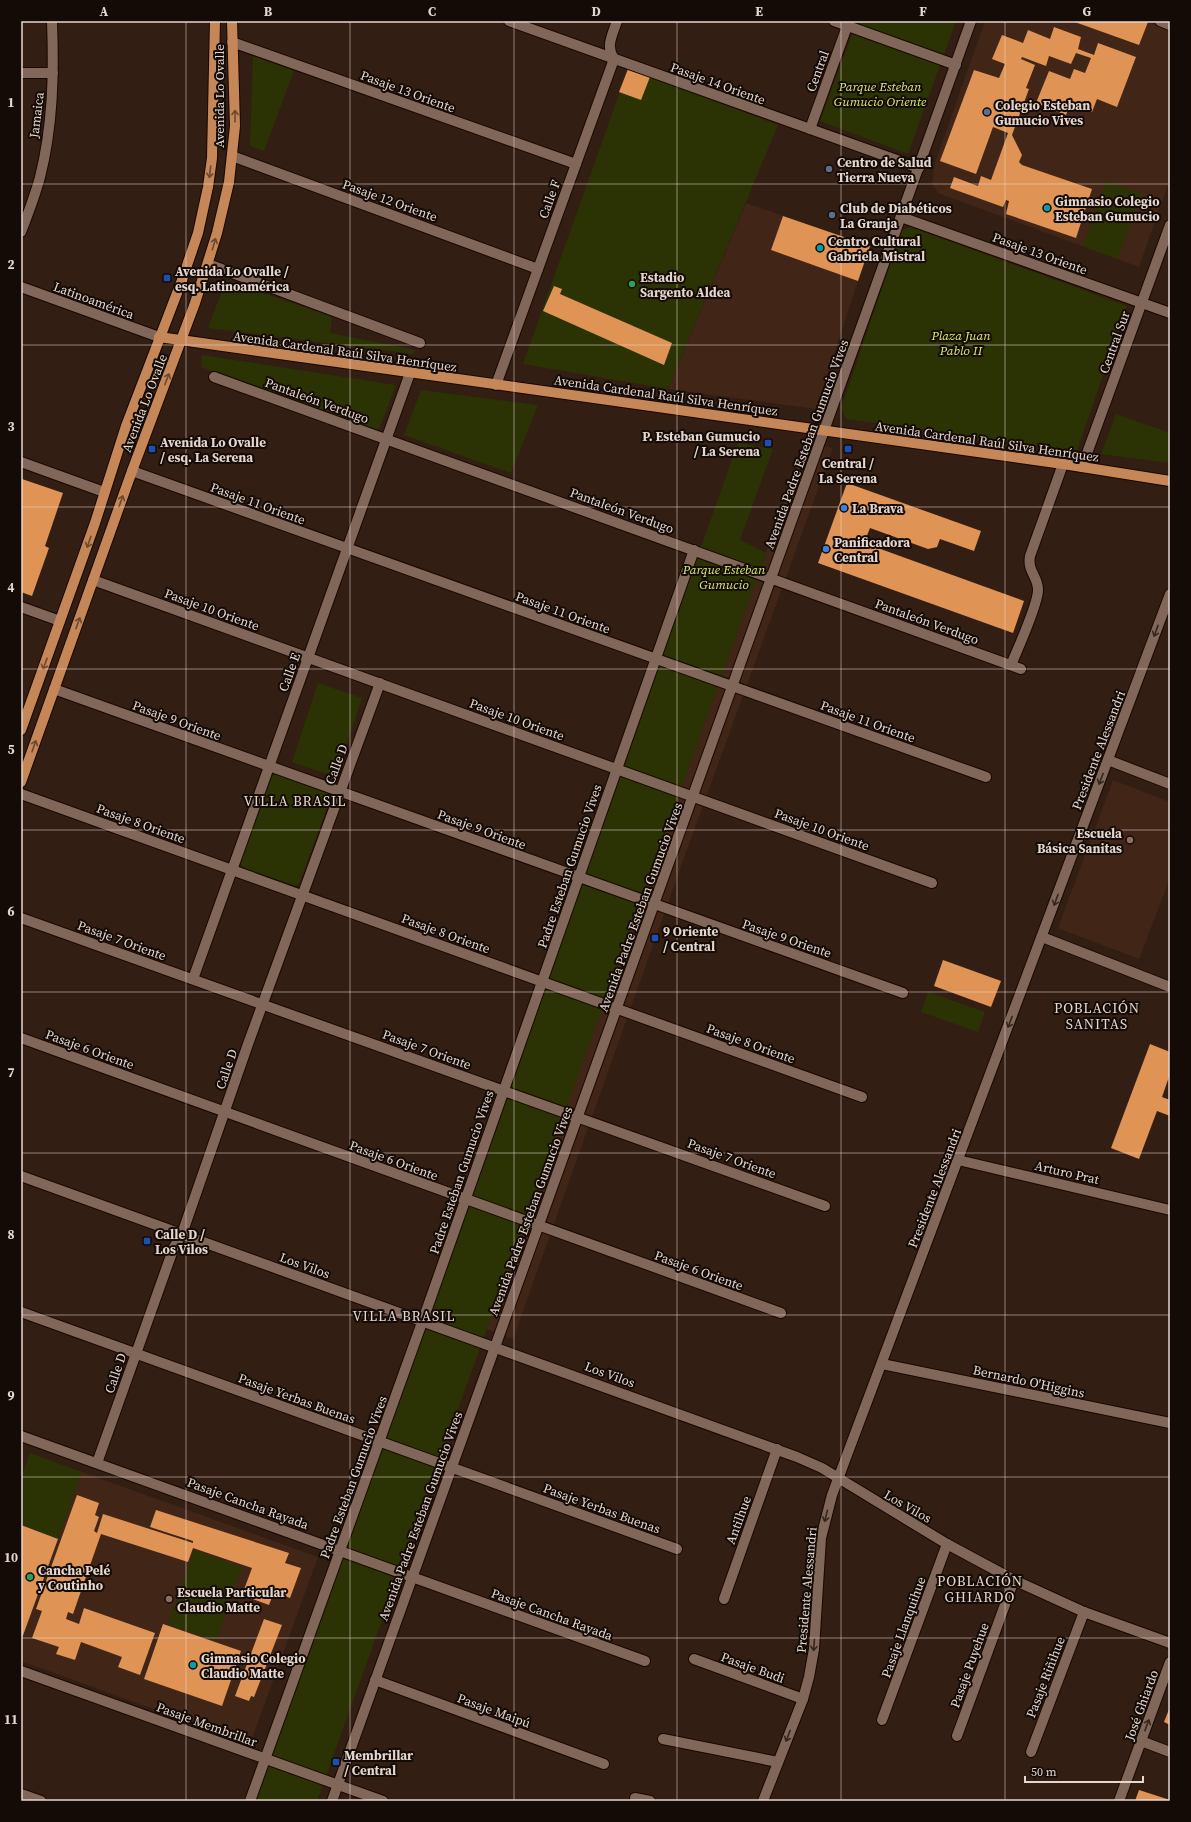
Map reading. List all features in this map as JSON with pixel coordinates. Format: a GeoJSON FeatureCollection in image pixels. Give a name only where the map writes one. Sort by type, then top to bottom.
{"type":"FeatureCollection","features":[{"type":"Feature","properties":{"kind":"main road","name":"Avenida Lo Ovalle"},"geometry":{"type":"LineString","coordinates":[[21,730],[124,433],[191,256],[208,187],[214,129],[215,21]]}},
{"type":"Feature","properties":{"kind":"main road","name":"Avenida Lo Ovalle"},"geometry":{"type":"LineString","coordinates":[[21,782],[132,471],[181,342],[208,264],[224,208],[232,156],[235,96],[232,21]]}},
{"type":"Feature","properties":{"kind":"main road","name":"Avenida Cardenal Raúl Silva Henríquez"},"geometry":{"type":"LineString","coordinates":[[159,338],[1064,464],[1170,481]]}},
{"type":"Feature","properties":{"kind":"street","name":"Jamaica"},"geometry":{"type":"LineString","coordinates":[[21,232],[40,178],[52,96],[52,21]]}},
{"type":"Feature","properties":{"kind":"street","name":"Pasaje 14 Oriente"},"geometry":{"type":"LineString","coordinates":[[509,21],[919,168]]}},
{"type":"Feature","properties":{"kind":"street","name":"Calle F"},"geometry":{"type":"LineString","coordinates":[[496,385],[614,59],[610,51],[610,43],[617,21]]}},
{"type":"Feature","properties":{"kind":"street"},"geometry":{"type":"LineString","coordinates":[[834,21],[848,23],[956,65]]}},
{"type":"Feature","properties":{"kind":"street","name":"Avenida Padre Esteban Gumucio Vives"},"geometry":{"type":"LineString","coordinates":[[332,1801],[971,21]]}},
{"type":"Feature","properties":{"kind":"street"},"geometry":{"type":"LineString","coordinates":[[1160,21],[1170,25]]}},
{"type":"Feature","properties":{"kind":"street","name":"Central"},"geometry":{"type":"LineString","coordinates":[[810,129],[848,23]]}},
{"type":"Feature","properties":{"kind":"street","name":"Pasaje 13 Oriente"},"geometry":{"type":"LineString","coordinates":[[232,42],[576,164]]}},
{"type":"Feature","properties":{"kind":"street"},"geometry":{"type":"LineString","coordinates":[[21,73],[53,73]]}},
{"type":"Feature","properties":{"kind":"street","name":"Pasaje 12 Oriente"},"geometry":{"type":"LineString","coordinates":[[232,156],[538,269]]}},
{"type":"Feature","properties":{"kind":"street","name":"Pasaje 13 Oriente"},"geometry":{"type":"LineString","coordinates":[[901,217],[1170,313]]}},
{"type":"Feature","properties":{"kind":"street","name":"Central Sur"},"geometry":{"type":"LineString","coordinates":[[1082,467],[1170,226]]}},
{"type":"Feature","properties":{"kind":"street"},"geometry":{"type":"LineString","coordinates":[[208,264],[420,343]]}},
{"type":"Feature","properties":{"kind":"street","name":"Latinoamérica"},"geometry":{"type":"LineString","coordinates":[[21,287],[159,338]]}},
{"type":"Feature","properties":{"kind":"street","name":"Calle E"},"geometry":{"type":"LineString","coordinates":[[193,979],[410,373]]}},
{"type":"Feature","properties":{"kind":"street","name":"Pantaleón Verdugo"},"geometry":{"type":"LineString","coordinates":[[214,376],[1021,669]]}},
{"type":"Feature","properties":{"kind":"street"},"geometry":{"type":"LineString","coordinates":[[21,462],[104,492]]}},
{"type":"Feature","properties":{"kind":"street"},"geometry":{"type":"LineString","coordinates":[[1011,666],[1038,596],[1037,584],[1029,567],[1030,556],[1064,464]]}},
{"type":"Feature","properties":{"kind":"street","name":"Pasaje 11 Oriente"},"geometry":{"type":"LineString","coordinates":[[132,471],[986,777]]}},
{"type":"Feature","properties":{"kind":"street","name":"Padre Esteban Gumucio Vives"},"geometry":{"type":"LineString","coordinates":[[250,1801],[423,1320],[694,550]]}},
{"type":"Feature","properties":{"kind":"street","name":"Pasaje 10 Oriente"},"geometry":{"type":"LineString","coordinates":[[93,580],[932,883]]}},
{"type":"Feature","properties":{"kind":"street","name":"Presidente Alessandri"},"geometry":{"type":"LineString","coordinates":[[763,1801],[809,1677],[814,1649],[821,1538],[829,1505],[838,1478],[1170,594]]}},
{"type":"Feature","properties":{"kind":"street"},"geometry":{"type":"LineString","coordinates":[[21,607],[60,621]]}},
{"type":"Feature","properties":{"kind":"street","name":"Calle D"},"geometry":{"type":"LineString","coordinates":[[97,1463],[174,1247],[182,1234],[224,1112],[380,683]]}},
{"type":"Feature","properties":{"kind":"street","name":"Pasaje 9 Oriente"},"geometry":{"type":"LineString","coordinates":[[54,689],[654,905],[903,992]]}},
{"type":"Feature","properties":{"kind":"street"},"geometry":{"type":"LineString","coordinates":[[1108,760],[1170,784]]}},
{"type":"Feature","properties":{"kind":"street","name":"Pasaje 8 Oriente"},"geometry":{"type":"LineString","coordinates":[[21,794],[862,1097]]}},
{"type":"Feature","properties":{"kind":"street","name":"Pasaje 7 Oriente"},"geometry":{"type":"LineString","coordinates":[[21,918],[578,1116],[825,1206]]}},
{"type":"Feature","properties":{"kind":"street"},"geometry":{"type":"LineString","coordinates":[[1042,937],[1170,987]]}},
{"type":"Feature","properties":{"kind":"street","name":"Pasaje 6 Oriente"},"geometry":{"type":"LineString","coordinates":[[21,1038],[465,1200],[782,1313]]}},
{"type":"Feature","properties":{"kind":"street","name":"Arturo Prat"},"geometry":{"type":"LineString","coordinates":[[958,1160],[1170,1210]]}},
{"type":"Feature","properties":{"kind":"street","name":"Los Vilos"},"geometry":{"type":"LineString","coordinates":[[21,1176],[495,1346],[810,1462],[947,1544],[1014,1580],[1084,1612],[1170,1643]]}},
{"type":"Feature","properties":{"kind":"street","name":"Pasaje Yerbas Buenas"},"geometry":{"type":"LineString","coordinates":[[21,1312],[677,1549]]}},
{"type":"Feature","properties":{"kind":"street","name":"Bernardo O'Higgins"},"geometry":{"type":"LineString","coordinates":[[882,1364],[1170,1423]]}},
{"type":"Feature","properties":{"kind":"street","name":"Pasaje Cancha Rayada"},"geometry":{"type":"LineString","coordinates":[[22,1439],[97,1463],[646,1661]]}},
{"type":"Feature","properties":{"kind":"street","name":"Antilhue"},"geometry":{"type":"LineString","coordinates":[[724,1599],[777,1449]]}},
{"type":"Feature","properties":{"kind":"street","name":"Pasaje Llanquihue"},"geometry":{"type":"LineString","coordinates":[[882,1720],[947,1544]]}},
{"type":"Feature","properties":{"kind":"street","name":"Pasaje Puyehue"},"geometry":{"type":"LineString","coordinates":[[957,1736],[1014,1580]]}},
{"type":"Feature","properties":{"kind":"street","name":"Pasaje Riñihue"},"geometry":{"type":"LineString","coordinates":[[1031,1752],[1084,1612]]}},
{"type":"Feature","properties":{"kind":"street","name":"Pasaje Budi"},"geometry":{"type":"LineString","coordinates":[[694,1659],[802,1699]]}},
{"type":"Feature","properties":{"kind":"street","name":"José Ghiardo"},"geometry":{"type":"LineString","coordinates":[[1118,1801],[1170,1662]]}},
{"type":"Feature","properties":{"kind":"street","name":"Pasaje Membrillar"},"geometry":{"type":"LineString","coordinates":[[21,1671],[383,1801]]}},
{"type":"Feature","properties":{"kind":"street","name":"Pasaje Maipú"},"geometry":{"type":"LineString","coordinates":[[376,1680],[604,1764]]}},
{"type":"Feature","properties":{"kind":"street"},"geometry":{"type":"LineString","coordinates":[[663,1739],[778,1762]]}},
{"type":"Feature","properties":{"kind":"street"},"geometry":{"type":"LineString","coordinates":[[1141,1741],[1170,1752]]}},
{"type":"Feature","properties":{"kind":"street"},"geometry":{"type":"LineString","coordinates":[[21,1794],[41,1801]]}},
{"type":"Feature","properties":{"kind":"street"},"geometry":{"type":"LineString","coordinates":[[636,1798],[650,1801]]}},
{"type":"Feature","properties":{"kind":"shaded area"},"geometry":{"type":"Polygon","coordinates":[[[985,21],[1145,21],[1170,30],[1170,179],[1139,267],[938,193],[932,184],[935,163],[985,21]]]}},
{"type":"Feature","properties":{"kind":"shaded area"},"geometry":{"type":"Polygon","coordinates":[[[746,203],[783,216],[771,250],[858,281],[816,409],[668,389],[746,203]]]}},
{"type":"Feature","properties":{"kind":"shaded area"},"geometry":{"type":"Polygon","coordinates":[[[806,441],[833,448],[684,858],[513,1339],[486,1329],[806,441]]]}},
{"type":"Feature","properties":{"kind":"shaded area","name":"Escuela Básica Sanitas"},"geometry":{"type":"Polygon","coordinates":[[[1113,780],[1170,802],[1170,878],[1139,959],[1058,928],[1113,780]]]}},
{"type":"Feature","properties":{"kind":"shaded area","name":"Escuela Particular Claudio Matte"},"geometry":{"type":"Polygon","coordinates":[[[82,1472],[318,1557],[250,1744],[21,1661],[21,1641],[82,1472]]]}},
{"type":"Feature","properties":{"kind":"green space","name":"Parque Esteban Gumucio Oriente"},"geometry":{"type":"Polygon","coordinates":[[[857,21],[956,21],[908,154],[820,121],[857,21]]]}},
{"type":"Feature","properties":{"kind":"green space"},"geometry":{"type":"Polygon","coordinates":[[[253,55],[294,71],[264,151],[250,146],[253,55]]]}},
{"type":"Feature","properties":{"kind":"green space","name":"Estadio Sargento Aldea"},"geometry":{"type":"Polygon","coordinates":[[[628,69],[778,125],[668,389],[523,364],[628,69]]]}},
{"type":"Feature","properties":{"kind":"green space"},"geometry":{"type":"Polygon","coordinates":[[[1106,181],[1141,193],[1118,259],[1083,246],[1106,181]]]}},
{"type":"Feature","properties":{"kind":"green space","name":"Plaza Juan Pablo II"},"geometry":{"type":"Polygon","coordinates":[[[910,227],[1127,306],[1077,451],[846,419],[841,408],[902,230],[910,227]]]}},
{"type":"Feature","properties":{"kind":"green space"},"geometry":{"type":"Polygon","coordinates":[[[226,280],[332,317],[330,333],[415,350],[413,354],[208,328],[226,280]]]}},
{"type":"Feature","properties":{"kind":"green space"},"geometry":{"type":"Polygon","coordinates":[[[202,355],[396,385],[380,427],[376,430],[201,367],[202,355]]]}},
{"type":"Feature","properties":{"kind":"green space"},"geometry":{"type":"Polygon","coordinates":[[[421,390],[538,405],[511,473],[404,435],[421,390]]]}},
{"type":"Feature","properties":{"kind":"green space"},"geometry":{"type":"Polygon","coordinates":[[[1116,414],[1170,433],[1170,463],[1101,454],[1116,414]]]}},
{"type":"Feature","properties":{"kind":"green space","name":"Parque Esteban Gumucio"},"geometry":{"type":"Polygon","coordinates":[[[738,443],[773,449],[740,540],[766,553],[317,1801],[254,1801],[738,443]]]}},
{"type":"Feature","properties":{"kind":"green space"},"geometry":{"type":"Polygon","coordinates":[[[318,683],[362,698],[336,777],[292,762],[318,683]]]}},
{"type":"Feature","properties":{"kind":"green space"},"geometry":{"type":"Polygon","coordinates":[[[276,774],[328,793],[330,799],[300,882],[296,886],[244,868],[239,862],[268,777],[276,774]]]}},
{"type":"Feature","properties":{"kind":"green space"},"geometry":{"type":"Polygon","coordinates":[[[928,992],[985,1012],[978,1032],[921,1012],[928,992]]]}},
{"type":"Feature","properties":{"kind":"green space"},"geometry":{"type":"Polygon","coordinates":[[[30,1453],[82,1472],[58,1539],[21,1525],[21,1477],[30,1453]]]}},
{"type":"Feature","properties":{"kind":"green space"},"geometry":{"type":"Polygon","coordinates":[[[194,1550],[242,1567],[216,1641],[168,1624],[194,1550]]]}},
{"type":"Feature","properties":{"kind":"building"},"geometry":{"type":"Polygon","coordinates":[[[1072,21],[1145,21],[1148,22],[1139,45],[1072,21]]]}},
{"type":"Feature","properties":{"kind":"building"},"geometry":{"type":"Polygon","coordinates":[[[1054,27],[1081,37],[1078,49],[1094,55],[1098,43],[1136,57],[1117,107],[1097,99],[1092,112],[1070,104],[1066,115],[1036,103],[1049,71],[1070,79],[1074,69],[1085,73],[1091,58],[1076,53],[1071,64],[1049,56],[1046,66],[1022,57],[1021,59],[1035,65],[1026,88],[1029,89],[1012,135],[1022,155],[1019,162],[1022,165],[1092,189],[1076,238],[1006,214],[1009,201],[1006,200],[1003,207],[950,188],[954,177],[978,186],[981,176],[991,180],[1008,133],[993,127],[976,174],[940,161],[974,70],[999,78],[1005,64],[992,59],[1002,35],[1023,43],[1028,30],[1050,39],[1054,27]]]}},
{"type":"Feature","properties":{"kind":"building"},"geometry":{"type":"Polygon","coordinates":[[[628,69],[650,77],[641,100],[619,92],[628,69]]]}},
{"type":"Feature","properties":{"kind":"building","name":"Centro Cultural Gabriela Mistral"},"geometry":{"type":"Polygon","coordinates":[[[783,216],[870,246],[858,281],[771,250],[783,216]]]}},
{"type":"Feature","properties":{"kind":"building"},"geometry":{"type":"Polygon","coordinates":[[[554,286],[562,289],[560,294],[672,343],[664,365],[543,311],[554,286]]]}},
{"type":"Feature","properties":{"kind":"building"},"geometry":{"type":"Polygon","coordinates":[[[22,479],[63,493],[45,546],[49,548],[32,596],[21,592],[22,479]]]}},
{"type":"Feature","properties":{"kind":"building"},"geometry":{"type":"Polygon","coordinates":[[[847,483],[981,531],[974,551],[940,539],[937,547],[928,549],[870,528],[864,543],[1024,601],[1013,633],[818,563],[847,483]]]}},
{"type":"Feature","properties":{"kind":"building"},"geometry":{"type":"Polygon","coordinates":[[[943,960],[1001,981],[991,1007],[934,986],[943,960]]]}},
{"type":"Feature","properties":{"kind":"building"},"geometry":{"type":"Polygon","coordinates":[[[1150,1044],[1170,1052],[1170,1074],[1162,1097],[1170,1100],[1170,1116],[1157,1111],[1139,1159],[1111,1148],[1150,1044]]]}},
{"type":"Feature","properties":{"kind":"building"},"geometry":{"type":"Polygon","coordinates":[[[77,1495],[99,1503],[95,1515],[99,1517],[94,1531],[97,1533],[103,1514],[193,1543],[193,1541],[150,1527],[156,1510],[289,1553],[285,1563],[301,1568],[290,1598],[274,1592],[269,1605],[242,1595],[252,1568],[193,1548],[188,1562],[101,1534],[73,1614],[68,1612],[66,1619],[79,1624],[84,1608],[155,1633],[140,1675],[118,1667],[122,1657],[81,1642],[75,1660],[56,1654],[59,1647],[32,1638],[42,1611],[36,1609],[77,1495]]]}},
{"type":"Feature","properties":{"kind":"building","name":"Cancha Pelé y Coutinho"},"geometry":{"type":"Polygon","coordinates":[[[21,1525],[58,1539],[21,1641],[21,1525]]]}},
{"type":"Feature","properties":{"kind":"building"},"geometry":{"type":"Polygon","coordinates":[[[264,1619],[282,1625],[254,1697],[251,1696],[249,1701],[235,1696],[264,1619]]]}},
{"type":"Feature","properties":{"kind":"building","name":"Gimnasio Colegio Claudio Matte"},"geometry":{"type":"Polygon","coordinates":[[[163,1624],[241,1651],[222,1706],[144,1679],[163,1624]]]}},
{"type":"Feature","properties":{"kind":"building"},"geometry":{"type":"Polygon","coordinates":[[[1170,1707],[1170,1725],[1164,1722],[1170,1707]]]}},
{"type":"Feature","properties":{"kind":"building"},"geometry":{"type":"Polygon","coordinates":[[[1139,1790],[1170,1800],[1170,1801],[1135,1801],[1139,1790]]]}},
{"type":"Feature","properties":{"kind":"place","name":"Colegio Esteban Gumucio Vives"},"geometry":{"type":"Point","coordinates":[987,112]}},
{"type":"Feature","properties":{"kind":"place","name":"Centro de Salud Tierra Nueva"},"geometry":{"type":"Point","coordinates":[829,169]}},
{"type":"Feature","properties":{"kind":"place","name":"Gimnasio Colegio Esteban Gumucio"},"geometry":{"type":"Point","coordinates":[1047,208]}},
{"type":"Feature","properties":{"kind":"place","name":"Club de Diabéticos La Granja"},"geometry":{"type":"Point","coordinates":[832,215]}},
{"type":"Feature","properties":{"kind":"place","name":"Centro Cultural Gabriela Mistral"},"geometry":{"type":"Point","coordinates":[820,248]}},
{"type":"Feature","properties":{"kind":"place","name":"Avenida Lo Ovalle / esq. Latinoamérica"},"geometry":{"type":"Point","coordinates":[167,278]}},
{"type":"Feature","properties":{"kind":"place","name":"Estadio Sargento Aldea"},"geometry":{"type":"Point","coordinates":[632,284]}},
{"type":"Feature","properties":{"kind":"place","name":"P. Esteban Gumucio / La Serena"},"geometry":{"type":"Point","coordinates":[768,443]}},
{"type":"Feature","properties":{"kind":"place","name":"Avenida Lo Ovalle / esq. La Serena"},"geometry":{"type":"Point","coordinates":[152,449]}},
{"type":"Feature","properties":{"kind":"place","name":"Central / La Serena"},"geometry":{"type":"Point","coordinates":[848,449]}},
{"type":"Feature","properties":{"kind":"place","name":"La Brava"},"geometry":{"type":"Point","coordinates":[844,508]}},
{"type":"Feature","properties":{"kind":"place","name":"Panificadora Central"},"geometry":{"type":"Point","coordinates":[826,549]}},
{"type":"Feature","properties":{"kind":"place","name":"Escuela Básica Sanitas"},"geometry":{"type":"Point","coordinates":[1130,840]}},
{"type":"Feature","properties":{"kind":"place","name":"9 Oriente / Central"},"geometry":{"type":"Point","coordinates":[655,938]}},
{"type":"Feature","properties":{"kind":"place","name":"Calle D / Los Vilos"},"geometry":{"type":"Point","coordinates":[147,1241]}},
{"type":"Feature","properties":{"kind":"place","name":"Cancha Pelé y Coutinho"},"geometry":{"type":"Point","coordinates":[30,1577]}},
{"type":"Feature","properties":{"kind":"place","name":"Escuela Particular Claudio Matte"},"geometry":{"type":"Point","coordinates":[169,1599]}},
{"type":"Feature","properties":{"kind":"place","name":"Gimnasio Colegio Claudio Matte"},"geometry":{"type":"Point","coordinates":[193,1665]}},
{"type":"Feature","properties":{"kind":"place","name":"Membrillar / Central"},"geometry":{"type":"Point","coordinates":[336,1762]}},
{"type":"Feature","properties":{"kind":"district","name":"VILLA BRASIL"},"geometry":{"type":"Point","coordinates":[295,801]}},
{"type":"Feature","properties":{"kind":"district","name":"POBLACIÓN SANITAS"},"geometry":{"type":"Point","coordinates":[1097,1016]}},
{"type":"Feature","properties":{"kind":"district","name":"VILLA BRASIL"},"geometry":{"type":"Point","coordinates":[404,1316]}},
{"type":"Feature","properties":{"kind":"district","name":"POBLACIÓN GHIARDO"},"geometry":{"type":"Point","coordinates":[980,1590]}}]}
